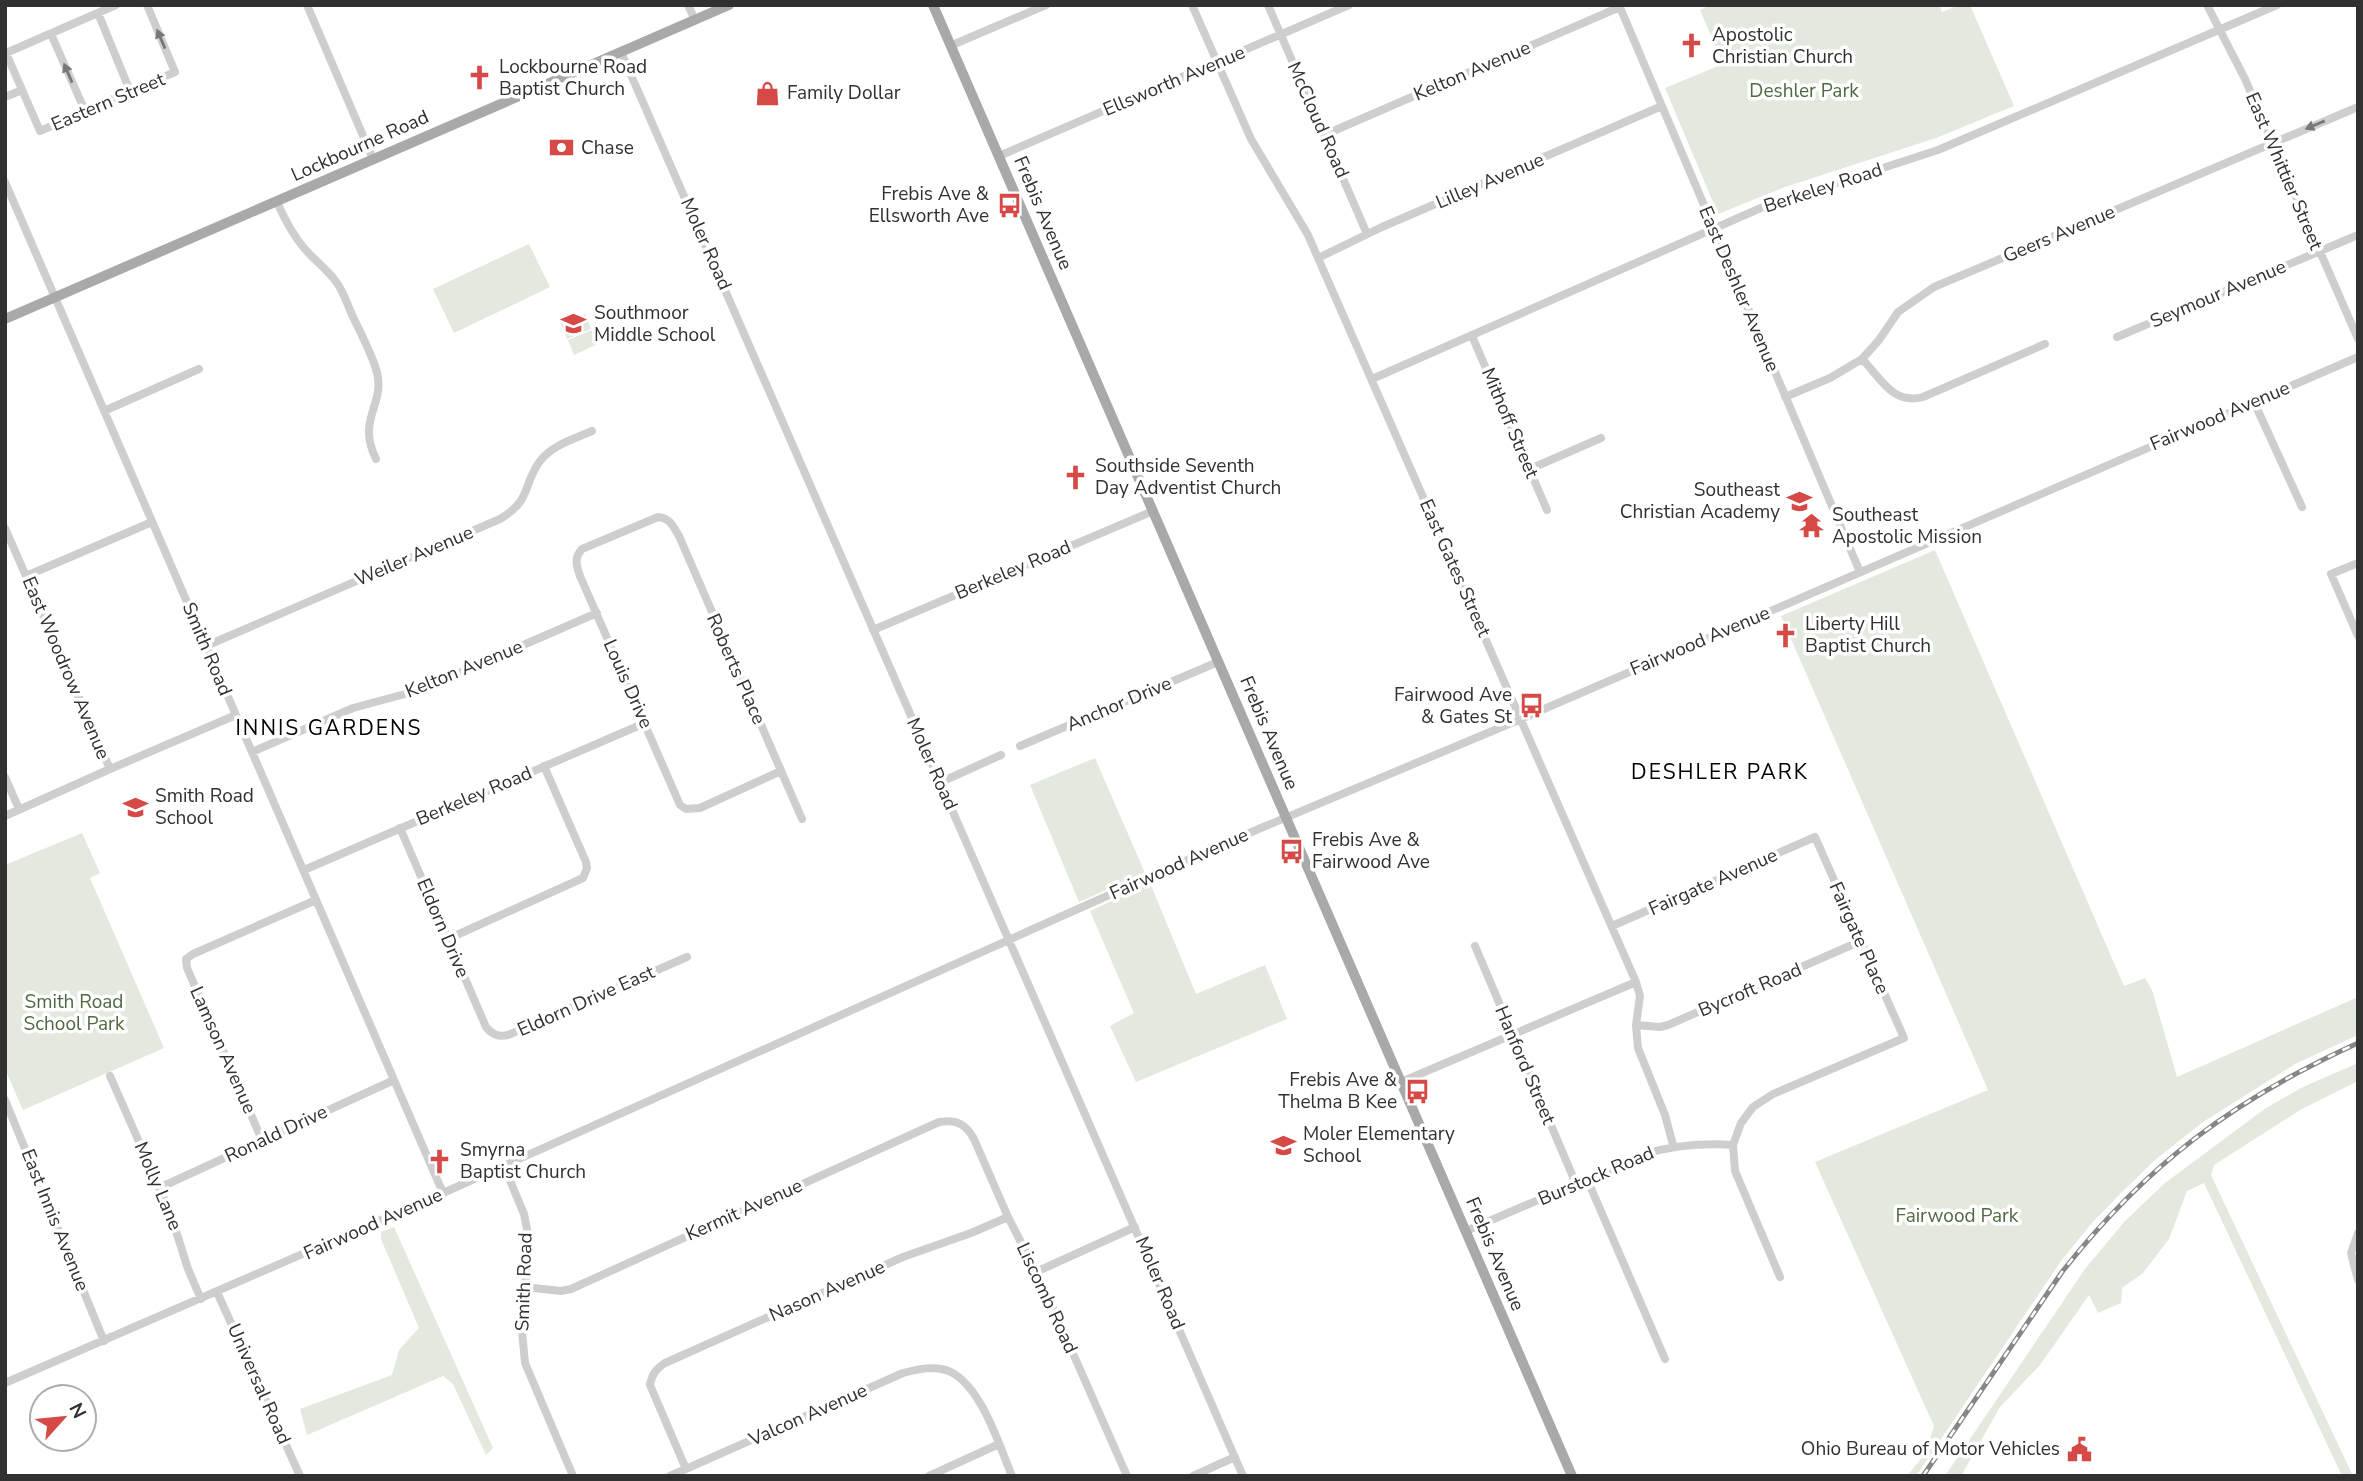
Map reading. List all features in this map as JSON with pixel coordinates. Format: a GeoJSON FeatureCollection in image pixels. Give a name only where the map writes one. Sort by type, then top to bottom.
{"type":"FeatureCollection","features":[{"type":"Feature","properties":{"kind":"main road","name":"Lockbourne Road"},"geometry":{"type":"LineString","coordinates":[[5,319],[729,5]]}},
{"type":"Feature","properties":{"kind":"main road","name":"Frebis Avenue"},"geometry":{"type":"LineString","coordinates":[[933,5],[1572,1476]]}},
{"type":"Feature","properties":{"kind":"street"},"geometry":{"type":"LineString","coordinates":[[5,97],[22,90],[6,53],[116,5]]}},
{"type":"Feature","properties":{"kind":"street","name":"Eastern Street"},"geometry":{"type":"LineString","coordinates":[[22,90],[40,131],[175,72],[147,5]]}},
{"type":"Feature","properties":{"kind":"street"},"geometry":{"type":"LineString","coordinates":[[307,5],[373,159]]}},
{"type":"Feature","properties":{"kind":"street"},"geometry":{"type":"LineString","coordinates":[[688,5],[695,20]]}},
{"type":"Feature","properties":{"kind":"street"},"geometry":{"type":"LineString","coordinates":[[950,46],[1046,5]]}},
{"type":"Feature","properties":{"kind":"street","name":"East Gates Street"},"geometry":{"type":"LineString","coordinates":[[1192,5],[1251,139],[1318,258],[1636,982],[1640,996],[1636,1025],[1640,1055],[1665,1115],[1673,1146]]}},
{"type":"Feature","properties":{"kind":"street","name":"McCloud Road"},"geometry":{"type":"LineString","coordinates":[[1268,5],[1367,234]]}},
{"type":"Feature","properties":{"kind":"street","name":"Ellsworth Avenue"},"geometry":{"type":"LineString","coordinates":[[999,156],[1349,5]]}},
{"type":"Feature","properties":{"kind":"street","name":"East Whittier Street"},"geometry":{"type":"LineString","coordinates":[[2207,5],[2273,143],[2358,339]]}},
{"type":"Feature","properties":{"kind":"street","name":"Berkeley Road"},"geometry":{"type":"LineString","coordinates":[[1372,379],[1763,207],[1938,150],[2277,5]]}},
{"type":"Feature","properties":{"kind":"street","name":"East Deshler Avenue"},"geometry":{"type":"LineString","coordinates":[[1619,6],[1860,572]]}},
{"type":"Feature","properties":{"kind":"street","name":"Kelton Avenue"},"geometry":{"type":"LineString","coordinates":[[1324,135],[1619,6]]}},
{"type":"Feature","properties":{"kind":"street"},"geometry":{"type":"LineString","coordinates":[[97,13],[131,92]]}},
{"type":"Feature","properties":{"kind":"street"},"geometry":{"type":"LineString","coordinates":[[51,34],[85,111]]}},
{"type":"Feature","properties":{"kind":"street","name":"Moler Road"},"geometry":{"type":"LineString","coordinates":[[621,52],[1243,1476]]}},
{"type":"Feature","properties":{"kind":"street","name":"Lilley Avenue"},"geometry":{"type":"LineString","coordinates":[[1318,258],[1367,234],[1662,106]]}},
{"type":"Feature","properties":{"kind":"street","name":"Geers Avenue"},"geometry":{"type":"LineString","coordinates":[[1785,397],[1830,378],[1862,359],[1898,312],[1934,287],[2358,107]]}},
{"type":"Feature","properties":{"kind":"street","name":"Smith Road"},"geometry":{"type":"LineString","coordinates":[[5,182],[443,1193]]}},
{"type":"Feature","properties":{"kind":"street"},"geometry":{"type":"LineString","coordinates":[[277,202],[289,228],[342,292],[375,366],[380,389],[371,413],[368,432],[376,459]]}},
{"type":"Feature","properties":{"kind":"street","name":"Seymour Avenue"},"geometry":{"type":"LineString","coordinates":[[2117,337],[2358,235]]}},
{"type":"Feature","properties":{"kind":"street","name":"Mithoff Street"},"geometry":{"type":"LineString","coordinates":[[1472,336],[1547,510]]}},
{"type":"Feature","properties":{"kind":"street"},"geometry":{"type":"LineString","coordinates":[[1862,359],[1899,398],[1911,400],[2045,344]]}},
{"type":"Feature","properties":{"kind":"street","name":"Fairwood Avenue"},"geometry":{"type":"LineString","coordinates":[[6,1380],[104,1341],[443,1193],[1286,817],[1521,719],[2358,357]]}},
{"type":"Feature","properties":{"kind":"street"},"geometry":{"type":"LineString","coordinates":[[104,411],[198,369]]}},
{"type":"Feature","properties":{"kind":"street"},"geometry":{"type":"LineString","coordinates":[[2254,402],[2302,507]]}},
{"type":"Feature","properties":{"kind":"street","name":"Weiler Avenue"},"geometry":{"type":"LineString","coordinates":[[206,646],[500,519],[520,504],[541,460],[560,445],[592,431]]}},
{"type":"Feature","properties":{"kind":"street"},"geometry":{"type":"LineString","coordinates":[[1530,469],[1601,438]]}},
{"type":"Feature","properties":{"kind":"street","name":"Berkeley Road"},"geometry":{"type":"LineString","coordinates":[[873,630],[1153,511]]}},
{"type":"Feature","properties":{"kind":"street","name":"Roberts Place"},"geometry":{"type":"LineString","coordinates":[[577,556],[591,544],[649,520],[658,517],[668,519],[679,536],[802,819]]}},
{"type":"Feature","properties":{"kind":"street"},"geometry":{"type":"LineString","coordinates":[[26,576],[152,522]]}},
{"type":"Feature","properties":{"kind":"street","name":"East Woodrow Avenue"},"geometry":{"type":"LineString","coordinates":[[5,528],[110,769]]}},
{"type":"Feature","properties":{"kind":"street","name":"Louis Drive"},"geometry":{"type":"LineString","coordinates":[[577,556],[576,565],[680,805],[686,809],[700,808],[781,771]]}},
{"type":"Feature","properties":{"kind":"street"},"geometry":{"type":"LineString","coordinates":[[2358,563],[2331,574],[2358,636]]}},
{"type":"Feature","properties":{"kind":"street","name":"Kelton Avenue"},"geometry":{"type":"LineString","coordinates":[[252,752],[353,708],[420,690],[597,612]]}},
{"type":"Feature","properties":{"kind":"street","name":"Anchor Drive"},"geometry":{"type":"LineString","coordinates":[[1020,746],[1218,662]]}},
{"type":"Feature","properties":{"kind":"street"},"geometry":{"type":"LineString","coordinates":[[5,816],[236,715]]}},
{"type":"Feature","properties":{"kind":"street","name":"Berkeley Road"},"geometry":{"type":"LineString","coordinates":[[304,870],[645,723]]}},
{"type":"Feature","properties":{"kind":"street"},"geometry":{"type":"LineString","coordinates":[[941,782],[1001,755]]}},
{"type":"Feature","properties":{"kind":"street"},"geometry":{"type":"LineString","coordinates":[[448,939],[579,881],[585,874],[586,862],[544,766]]}},
{"type":"Feature","properties":{"kind":"street"},"geometry":{"type":"LineString","coordinates":[[5,777],[19,809]]}},
{"type":"Feature","properties":{"kind":"street","name":"Eldorn Drive"},"geometry":{"type":"LineString","coordinates":[[400,828],[486,1027]]}},
{"type":"Feature","properties":{"kind":"street","name":"Fairgate Avenue"},"geometry":{"type":"LineString","coordinates":[[1612,926],[1815,837]]}},
{"type":"Feature","properties":{"kind":"street","name":"Fairgate Place"},"geometry":{"type":"LineString","coordinates":[[1733,1145],[1741,1124],[1761,1101],[1904,1038],[1815,837]]}},
{"type":"Feature","properties":{"kind":"street","name":"Lamson Avenue"},"geometry":{"type":"LineString","coordinates":[[262,1140],[187,968],[186,959],[316,900]]}},
{"type":"Feature","properties":{"kind":"street","name":"Bycroft Road"},"geometry":{"type":"LineString","coordinates":[[1636,1025],[1668,1025],[1861,942]]}},
{"type":"Feature","properties":{"kind":"street","name":"Hanford Street"},"geometry":{"type":"LineString","coordinates":[[1475,946],[1576,1184]]}},
{"type":"Feature","properties":{"kind":"street","name":"Eldorn Drive East"},"geometry":{"type":"LineString","coordinates":[[486,1027],[492,1034],[500,1037],[508,1035],[687,957]]}},
{"type":"Feature","properties":{"kind":"street"},"geometry":{"type":"LineString","coordinates":[[1401,1082],[1636,982]]}},
{"type":"Feature","properties":{"kind":"street","name":"Molly Lane"},"geometry":{"type":"LineString","coordinates":[[110,1076],[159,1188],[201,1299]]}},
{"type":"Feature","properties":{"kind":"street","name":"Ronald Drive"},"geometry":{"type":"LineString","coordinates":[[159,1188],[394,1080]]}},
{"type":"Feature","properties":{"kind":"street","name":"East Innis Avenue"},"geometry":{"type":"LineString","coordinates":[[5,1100],[104,1341]]}},
{"type":"Feature","properties":{"kind":"street","name":"Kermit Avenue"},"geometry":{"type":"LineString","coordinates":[[525,1286],[561,1291],[571,1289],[939,1122],[951,1120],[961,1124]]}},
{"type":"Feature","properties":{"kind":"street","name":"Liscomb Road"},"geometry":{"type":"LineString","coordinates":[[961,1124],[969,1130],[974,1139],[1128,1476]]}},
{"type":"Feature","properties":{"kind":"street","name":"Burstock Road"},"geometry":{"type":"LineString","coordinates":[[1466,1231],[1645,1154],[1673,1146],[1710,1143],[1733,1145]]}},
{"type":"Feature","properties":{"kind":"street"},"geometry":{"type":"LineString","coordinates":[[1733,1145],[1733,1161],[1738,1180],[1780,1277]]}},
{"type":"Feature","properties":{"kind":"street","name":"Smith Road"},"geometry":{"type":"LineString","coordinates":[[504,1166],[527,1228],[530,1244],[521,1320],[526,1363],[573,1476]]}},
{"type":"Feature","properties":{"kind":"street"},"geometry":{"type":"LineString","coordinates":[[1587,1179],[1665,1359]]}},
{"type":"Feature","properties":{"kind":"street","name":"Nason Avenue"},"geometry":{"type":"LineString","coordinates":[[686,1468],[650,1385],[657,1368],[903,1257],[1008,1217]]}},
{"type":"Feature","properties":{"kind":"street"},"geometry":{"type":"LineString","coordinates":[[1036,1272],[1135,1227]]}},
{"type":"Feature","properties":{"kind":"street"},"geometry":{"type":"LineString","coordinates":[[2358,1233],[2351,1253],[2358,1280]]}},
{"type":"Feature","properties":{"kind":"street","name":"Universal Road"},"geometry":{"type":"LineString","coordinates":[[217,1292],[300,1476]]}},
{"type":"Feature","properties":{"kind":"street","name":"Valcon Avenue"},"geometry":{"type":"LineString","coordinates":[[670,1476],[903,1373],[926,1367],[950,1371],[966,1383],[978,1400],[999,1444]]}},
{"type":"Feature","properties":{"kind":"street"},"geometry":{"type":"LineString","coordinates":[[929,1476],[999,1444],[1012,1476]]}},
{"type":"Feature","properties":{"kind":"street"},"geometry":{"type":"LineString","coordinates":[[1193,1476],[1235,1457]]}},
{"type":"Feature","properties":{"kind":"green space","name":"Deshler Park"},"geometry":{"type":"Polygon","coordinates":[[[1710,5],[1939,5],[1942,12],[1959,5],[1970,5],[2014,106],[1936,138],[1785,187],[1718,214],[1665,88],[1723,64],[1700,10],[1710,5]]]}},
{"type":"Feature","properties":{"kind":"green space"},"geometry":{"type":"Polygon","coordinates":[[[529,244],[550,287],[454,333],[433,289],[529,244]]]}},
{"type":"Feature","properties":{"kind":"green space"},"geometry":{"type":"Polygon","coordinates":[[[585,314],[591,329],[567,339],[561,324],[585,314]]]}},
{"type":"Feature","properties":{"kind":"green space"},"geometry":{"type":"Polygon","coordinates":[[[592,330],[598,344],[574,355],[568,340],[592,330]]]}},
{"type":"Feature","properties":{"kind":"green space","name":"Fairwood Park"},"geometry":{"type":"Polygon","coordinates":[[[1935,550],[2124,986],[2145,978],[2152,990],[2177,1077],[2358,997],[2358,1035],[2295,1064],[2203,1122],[2155,1160],[2121,1193],[2061,1261],[1916,1476],[1907,1476],[1925,1454],[1934,1426],[1815,1162],[1988,1090],[1781,616],[1935,550]]]}},
{"type":"Feature","properties":{"kind":"green space"},"geometry":{"type":"Polygon","coordinates":[[[1095,758],[1145,873],[1079,902],[1030,785],[1095,758]]]}},
{"type":"Feature","properties":{"kind":"green space","name":"Smith Road School Park"},"geometry":{"type":"Polygon","coordinates":[[[82,833],[100,873],[90,878],[164,1048],[23,1110],[5,1069],[5,865],[82,833]]]}},
{"type":"Feature","properties":{"kind":"green space"},"geometry":{"type":"Polygon","coordinates":[[[1150,883],[1196,994],[1265,965],[1287,1019],[1136,1082],[1110,1026],[1134,1013],[1090,911],[1150,883]]]}},
{"type":"Feature","properties":{"kind":"green space"},"geometry":{"type":"Polygon","coordinates":[[[2358,1063],[2358,1081],[2300,1110],[2214,1165],[2211,1175],[2353,1476],[2342,1476],[2204,1183],[2187,1191],[2169,1239],[2143,1273],[2122,1288],[2121,1303],[2098,1313],[2089,1295],[2040,1365],[2000,1407],[1961,1476],[1945,1476],[2085,1269],[2125,1221],[2165,1183],[2266,1108],[2303,1087],[2358,1063]]]}},
{"type":"Feature","properties":{"kind":"green space"},"geometry":{"type":"Polygon","coordinates":[[[394,1227],[493,1448],[486,1455],[453,1384],[443,1376],[307,1435],[300,1409],[392,1375],[399,1350],[419,1328],[381,1239],[381,1232],[394,1227]]]}},
{"type":"Feature","properties":{"kind":"railway"},"geometry":{"type":"LineString","coordinates":[[1923,1476],[2062,1272],[2127,1199],[2160,1167],[2232,1112],[2271,1088],[2358,1043]]}},
{"type":"Feature","properties":{"kind":"place","name":"Apostolic Christian Church"},"geometry":{"type":"Point","coordinates":[1692,46]}},
{"type":"Feature","properties":{"kind":"place","name":"Lockbourne Road Baptist Church"},"geometry":{"type":"Point","coordinates":[479,78]}},
{"type":"Feature","properties":{"kind":"place","name":"Family Dollar"},"geometry":{"type":"Point","coordinates":[767,93]}},
{"type":"Feature","properties":{"kind":"place","name":"Chase"},"geometry":{"type":"Point","coordinates":[561,148]}},
{"type":"Feature","properties":{"kind":"place","name":"Frebis Ave & Ellsworth Ave"},"geometry":{"type":"Point","coordinates":[1009,205]}},
{"type":"Feature","properties":{"kind":"place","name":"Southmoor Middle School"},"geometry":{"type":"Point","coordinates":[574,324]}},
{"type":"Feature","properties":{"kind":"place","name":"Southside Seventh Day Adventist Church"},"geometry":{"type":"Point","coordinates":[1075,477]}},
{"type":"Feature","properties":{"kind":"place","name":"Southeast Christian Academy"},"geometry":{"type":"Point","coordinates":[1800,501]}},
{"type":"Feature","properties":{"kind":"place","name":"Southeast Apostolic Mission"},"geometry":{"type":"Point","coordinates":[1812,526]}},
{"type":"Feature","properties":{"kind":"place","name":"Liberty Hill Baptist Church"},"geometry":{"type":"Point","coordinates":[1785,635]}},
{"type":"Feature","properties":{"kind":"place","name":"Fairwood Ave & Gates St"},"geometry":{"type":"Point","coordinates":[1532,706]}},
{"type":"Feature","properties":{"kind":"place","name":"Smith Road School"},"geometry":{"type":"Point","coordinates":[135,807]}},
{"type":"Feature","properties":{"kind":"place","name":"Frebis Ave & Fairwood Ave"},"geometry":{"type":"Point","coordinates":[1292,851]}},
{"type":"Feature","properties":{"kind":"place","name":"Frebis Ave & Thelma B Kee"},"geometry":{"type":"Point","coordinates":[1417,1091]}},
{"type":"Feature","properties":{"kind":"place","name":"Moler Elementary School"},"geometry":{"type":"Point","coordinates":[1283,1145]}},
{"type":"Feature","properties":{"kind":"place","name":"Smyrna Baptist Church"},"geometry":{"type":"Point","coordinates":[440,1161]}},
{"type":"Feature","properties":{"kind":"place","name":"Ohio Bureau of Motor Vehicles"},"geometry":{"type":"Point","coordinates":[2080,1449]}},
{"type":"Feature","properties":{"kind":"district","name":"INNIS GARDENS"},"geometry":{"type":"Point","coordinates":[329,728]}},
{"type":"Feature","properties":{"kind":"district","name":"DESHLER PARK"},"geometry":{"type":"Point","coordinates":[1720,772]}}]}
